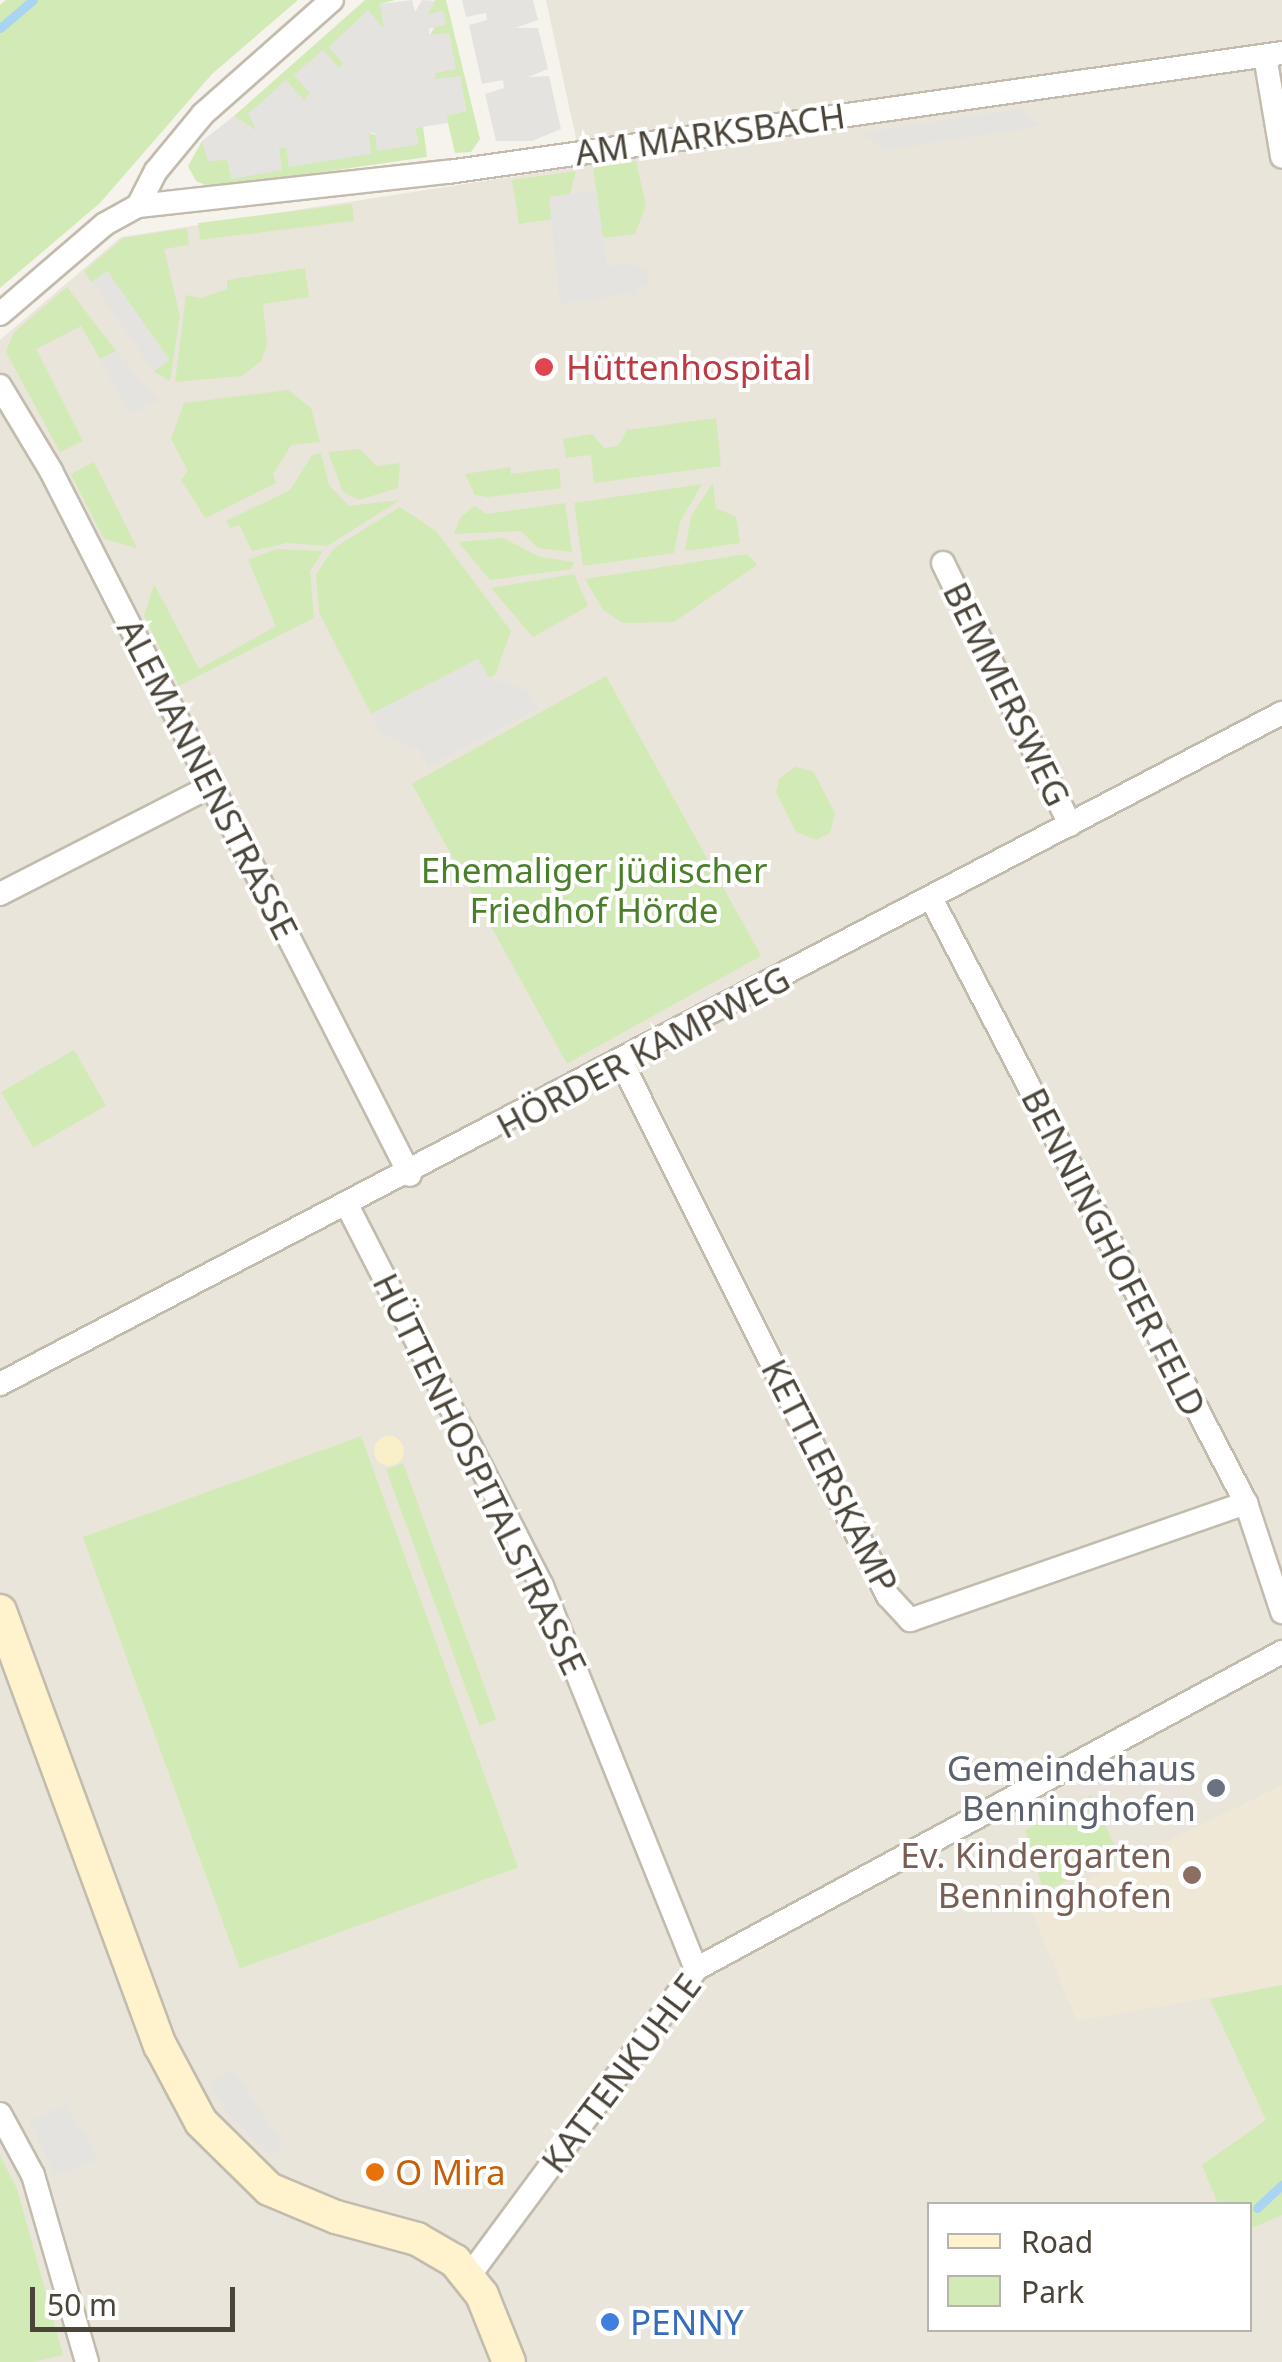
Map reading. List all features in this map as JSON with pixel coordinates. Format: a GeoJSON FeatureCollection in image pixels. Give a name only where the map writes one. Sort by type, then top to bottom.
{"type":"FeatureCollection","features":[{"type":"Feature","properties":{"kind":"main road"},"geometry":{"type":"LineString","coordinates":[[0,1611],[160,2044],[201,2122],[269,2188],[336,2218],[417,2239],[469,2276],[509,2362]]}},
{"type":"Feature","properties":{"kind":"street","name":"AM MARKSBACH"},"geometry":{"type":"LineString","coordinates":[[138,206],[156,171],[203,114],[332,0]]}},
{"type":"Feature","properties":{"kind":"street","name":"AM MARKSBACH"},"geometry":{"type":"LineString","coordinates":[[0,314],[105,224],[138,206],[448,172],[1273,54]]}},
{"type":"Feature","properties":{"kind":"street"},"geometry":{"type":"LineString","coordinates":[[1273,54],[1282,157]]}},
{"type":"Feature","properties":{"kind":"street","name":"ALEMANNENSTRASSE"},"geometry":{"type":"LineString","coordinates":[[0,386],[52,471],[209,787],[410,1175]]}},
{"type":"Feature","properties":{"kind":"street","name":"BEMMERSWEG"},"geometry":{"type":"LineString","coordinates":[[944,563],[1070,824]]}},
{"type":"Feature","properties":{"kind":"street","name":"HÖRDER KAMPWEG"},"geometry":{"type":"LineString","coordinates":[[0,1384],[410,1175],[1070,824],[1280,719]]}},
{"type":"Feature","properties":{"kind":"street"},"geometry":{"type":"LineString","coordinates":[[0,894],[209,787]]}},
{"type":"Feature","properties":{"kind":"street","name":"BENNINGHOFER FELD"},"geometry":{"type":"LineString","coordinates":[[931,898],[1246,1503],[1282,1612]]}},
{"type":"Feature","properties":{"kind":"street","name":"KETTLERSKAMP"},"geometry":{"type":"LineString","coordinates":[[622,1064],[888,1596],[910,1620],[1246,1503]]}},
{"type":"Feature","properties":{"kind":"street","name":"HÜTTENHOSPITALSTRASSE"},"geometry":{"type":"LineString","coordinates":[[347,1206],[542,1586],[696,1969]]}},
{"type":"Feature","properties":{"kind":"street","name":"KATTENKUHLE"},"geometry":{"type":"LineString","coordinates":[[469,2276],[696,1969],[1282,1652]]}},
{"type":"Feature","properties":{"kind":"street"},"geometry":{"type":"LineString","coordinates":[[0,2114],[32,2175],[86,2362]]}},
{"type":"Feature","properties":{"kind":"shaded area"},"geometry":{"type":"Polygon","coordinates":[[[412,0],[415,12],[422,0],[436,1],[427,15],[443,11],[446,24],[429,29],[430,35],[449,33],[456,69],[435,73],[435,79],[460,76],[466,111],[447,115],[448,123],[415,128],[418,145],[377,151],[375,133],[369,133],[371,154],[289,167],[286,146],[279,148],[282,170],[232,179],[227,160],[208,161],[202,141],[234,116],[257,131],[248,114],[286,80],[304,100],[310,93],[294,75],[323,50],[339,68],[344,63],[329,47],[368,10],[384,29],[380,4],[412,0]]]}},
{"type":"Feature","properties":{"kind":"shaded area"},"geometry":{"type":"Polygon","coordinates":[[[462,0],[533,0],[538,20],[515,28],[538,28],[548,69],[528,77],[549,76],[561,129],[532,141],[496,141],[485,94],[504,88],[503,80],[482,84],[469,25],[487,20],[486,13],[466,17],[462,0]]]}},
{"type":"Feature","properties":{"kind":"shaded area"},"geometry":{"type":"Polygon","coordinates":[[[546,0],[1282,0],[1282,2362],[0,2362],[0,340],[121,237],[582,166],[546,0]]]}},
{"type":"Feature","properties":{"kind":"shaded area"},"geometry":{"type":"Polygon","coordinates":[[[1021,108],[1042,126],[885,150],[862,133],[1021,108]]]}},
{"type":"Feature","properties":{"kind":"shaded area"},"geometry":{"type":"Polygon","coordinates":[[[596,190],[607,266],[632,263],[647,271],[649,286],[636,288],[637,300],[631,293],[560,304],[549,197],[596,190]]]}},
{"type":"Feature","properties":{"kind":"shaded area"},"geometry":{"type":"Polygon","coordinates":[[[107,271],[170,360],[154,371],[91,282],[107,271]]]}},
{"type":"Feature","properties":{"kind":"shaded area"},"geometry":{"type":"Polygon","coordinates":[[[116,351],[158,400],[129,415],[100,359],[116,351]]]}},
{"type":"Feature","properties":{"kind":"shaded area"},"geometry":{"type":"Polygon","coordinates":[[[478,659],[489,678],[528,691],[538,708],[428,767],[419,749],[381,734],[371,714],[478,659]]]}},
{"type":"Feature","properties":{"kind":"shaded area","name":"Ev. Kindergarten Benninghofen"},"geometry":{"type":"Polygon","coordinates":[[[1282,1785],[1282,1985],[1077,2021],[1030,1908],[1282,1785]]]}},
{"type":"Feature","properties":{"kind":"shaded area"},"geometry":{"type":"Polygon","coordinates":[[[233,2070],[283,2144],[272,2156],[232,2119],[208,2084],[233,2070]]]}},
{"type":"Feature","properties":{"kind":"shaded area"},"geometry":{"type":"Polygon","coordinates":[[[65,2104],[99,2159],[55,2175],[29,2122],[65,2104]]]}},
{"type":"Feature","properties":{"kind":"green space"},"geometry":{"type":"Polygon","coordinates":[[[6,0],[298,0],[212,74],[100,203],[0,288],[0,5],[6,0]]]}},
{"type":"Feature","properties":{"kind":"green space"},"geometry":{"type":"Polygon","coordinates":[[[365,0],[395,0],[380,4],[386,27],[330,48],[344,63],[339,69],[294,74],[310,93],[304,101],[252,132],[234,116],[365,0]]]}},
{"type":"Feature","properties":{"kind":"green space"},"geometry":{"type":"Polygon","coordinates":[[[435,0],[446,0],[480,139],[471,152],[455,153],[446,115],[466,111],[460,77],[435,80],[434,73],[455,68],[449,34],[430,35],[443,11],[426,16],[435,0]]]}},
{"type":"Feature","properties":{"kind":"green space"},"geometry":{"type":"Polygon","coordinates":[[[423,126],[427,157],[213,188],[196,181],[188,166],[202,141],[227,159],[232,179],[279,148],[287,146],[289,166],[368,133],[418,144],[415,128],[423,126]]]}},
{"type":"Feature","properties":{"kind":"green space"},"geometry":{"type":"Polygon","coordinates":[[[636,161],[646,205],[635,234],[603,238],[593,168],[636,161]]]}},
{"type":"Feature","properties":{"kind":"green space"},"geometry":{"type":"Polygon","coordinates":[[[576,171],[570,194],[550,197],[553,219],[519,224],[512,180],[576,171]]]}},
{"type":"Feature","properties":{"kind":"green space"},"geometry":{"type":"Polygon","coordinates":[[[352,204],[354,221],[200,240],[198,223],[352,204]]]}},
{"type":"Feature","properties":{"kind":"green space"},"geometry":{"type":"Polygon","coordinates":[[[187,228],[189,245],[164,249],[180,316],[170,381],[153,371],[169,359],[108,272],[91,282],[84,271],[123,238],[187,228]]]}},
{"type":"Feature","properties":{"kind":"green space"},"geometry":{"type":"Polygon","coordinates":[[[305,268],[309,297],[263,304],[267,344],[261,361],[242,376],[175,382],[186,295],[201,298],[227,289],[227,280],[305,268]]]}},
{"type":"Feature","properties":{"kind":"green space"},"geometry":{"type":"Polygon","coordinates":[[[67,287],[116,351],[100,359],[81,326],[36,349],[83,441],[60,452],[6,352],[14,332],[67,287]]]}},
{"type":"Feature","properties":{"kind":"green space"},"geometry":{"type":"Polygon","coordinates":[[[288,390],[311,408],[320,442],[291,445],[273,474],[276,483],[205,518],[181,480],[188,471],[171,439],[184,403],[288,390]]]}},
{"type":"Feature","properties":{"kind":"green space"},"geometry":{"type":"Polygon","coordinates":[[[716,418],[721,466],[594,483],[591,455],[566,458],[563,439],[592,434],[604,448],[618,446],[627,430],[716,418]]]}},
{"type":"Feature","properties":{"kind":"green space"},"geometry":{"type":"Polygon","coordinates":[[[360,449],[376,466],[400,463],[398,488],[359,500],[343,492],[328,452],[360,449]]]}},
{"type":"Feature","properties":{"kind":"green space"},"geometry":{"type":"Polygon","coordinates":[[[321,453],[329,485],[349,506],[400,500],[327,546],[287,543],[252,551],[239,525],[230,528],[226,521],[290,490],[312,455],[321,453]]]}},
{"type":"Feature","properties":{"kind":"green space"},"geometry":{"type":"Polygon","coordinates":[[[94,462],[137,548],[104,539],[71,474],[94,462]]]}},
{"type":"Feature","properties":{"kind":"green space"},"geometry":{"type":"Polygon","coordinates":[[[510,467],[511,474],[559,468],[561,488],[488,497],[475,495],[465,474],[510,467]]]}},
{"type":"Feature","properties":{"kind":"green space"},"geometry":{"type":"Polygon","coordinates":[[[713,483],[716,508],[736,517],[740,543],[685,551],[691,516],[713,483]]]}},
{"type":"Feature","properties":{"kind":"green space"},"geometry":{"type":"Polygon","coordinates":[[[702,484],[680,522],[674,553],[583,566],[574,503],[702,484]]]}},
{"type":"Feature","properties":{"kind":"green space"},"geometry":{"type":"Polygon","coordinates":[[[565,503],[572,552],[538,548],[521,531],[454,534],[460,518],[474,506],[487,514],[565,503]]]}},
{"type":"Feature","properties":{"kind":"green space"},"geometry":{"type":"Polygon","coordinates":[[[400,507],[436,531],[511,631],[495,675],[489,678],[478,659],[371,714],[319,612],[316,574],[334,548],[400,507]]]}},
{"type":"Feature","properties":{"kind":"green space"},"geometry":{"type":"Polygon","coordinates":[[[503,538],[540,557],[574,562],[571,569],[490,580],[458,542],[503,538]]]}},
{"type":"Feature","properties":{"kind":"green space"},"geometry":{"type":"Polygon","coordinates":[[[276,549],[323,551],[310,571],[314,618],[179,686],[144,616],[154,584],[199,669],[276,626],[248,560],[276,549]]]}},
{"type":"Feature","properties":{"kind":"green space"},"geometry":{"type":"Polygon","coordinates":[[[747,554],[757,565],[674,622],[623,623],[603,610],[585,579],[747,554]]]}},
{"type":"Feature","properties":{"kind":"green space"},"geometry":{"type":"Polygon","coordinates":[[[574,574],[588,606],[533,637],[491,588],[574,574]]]}},
{"type":"Feature","properties":{"kind":"green space","name":"Ehemaliger jüdischer Friedhof Hörde"},"geometry":{"type":"Polygon","coordinates":[[[606,676],[761,956],[567,1064],[412,784],[606,676]]]}},
{"type":"Feature","properties":{"kind":"green space"},"geometry":{"type":"Polygon","coordinates":[[[795,767],[813,771],[835,813],[830,833],[816,840],[796,832],[776,792],[779,779],[795,767]]]}},
{"type":"Feature","properties":{"kind":"green space"},"geometry":{"type":"Polygon","coordinates":[[[74,1050],[106,1105],[33,1147],[1,1092],[74,1050]]]}},
{"type":"Feature","properties":{"kind":"green space"},"geometry":{"type":"Polygon","coordinates":[[[361,1436],[518,1867],[240,1969],[83,1537],[361,1436]]]}},
{"type":"Feature","properties":{"kind":"green space"},"geometry":{"type":"Polygon","coordinates":[[[403,1463],[496,1720],[479,1726],[386,1469],[403,1463]]]}},
{"type":"Feature","properties":{"kind":"green space"},"geometry":{"type":"Polygon","coordinates":[[[1091,1795],[1119,1855],[1044,1892],[1025,1830],[1091,1795]]]}},
{"type":"Feature","properties":{"kind":"green space"},"geometry":{"type":"Polygon","coordinates":[[[1282,1985],[1282,2215],[1252,2228],[1252,2202],[1217,2202],[1202,2165],[1266,2120],[1210,1999],[1282,1985]]]}},
{"type":"Feature","properties":{"kind":"green space"},"geometry":{"type":"Polygon","coordinates":[[[0,2155],[17,2189],[63,2355],[34,2362],[0,2362],[0,2155]]]}},
{"type":"Feature","properties":{"kind":"sand"},"geometry":{"type":"Polygon","coordinates":[[[389,1436],[399,1441],[404,1451],[399,1461],[389,1466],[379,1461],[374,1451],[379,1441],[389,1436]]]}},
{"type":"Feature","properties":{"kind":"waterway"},"geometry":{"type":"LineString","coordinates":[[0,28],[33,0]]}},
{"type":"Feature","properties":{"kind":"waterway"},"geometry":{"type":"LineString","coordinates":[[1257,2208],[1282,2185]]}},
{"type":"Feature","properties":{"kind":"place","name":"Hüttenhospital"},"geometry":{"type":"Point","coordinates":[544,367]}},
{"type":"Feature","properties":{"kind":"place","name":"Gemeindehaus Benninghofen"},"geometry":{"type":"Point","coordinates":[1216,1788]}},
{"type":"Feature","properties":{"kind":"place","name":"Ev. Kindergarten Benninghofen"},"geometry":{"type":"Point","coordinates":[1192,1875]}},
{"type":"Feature","properties":{"kind":"place","name":"O Mira"},"geometry":{"type":"Point","coordinates":[375,2172]}},
{"type":"Feature","properties":{"kind":"place","name":"PENNY"},"geometry":{"type":"Point","coordinates":[610,2322]}}]}
